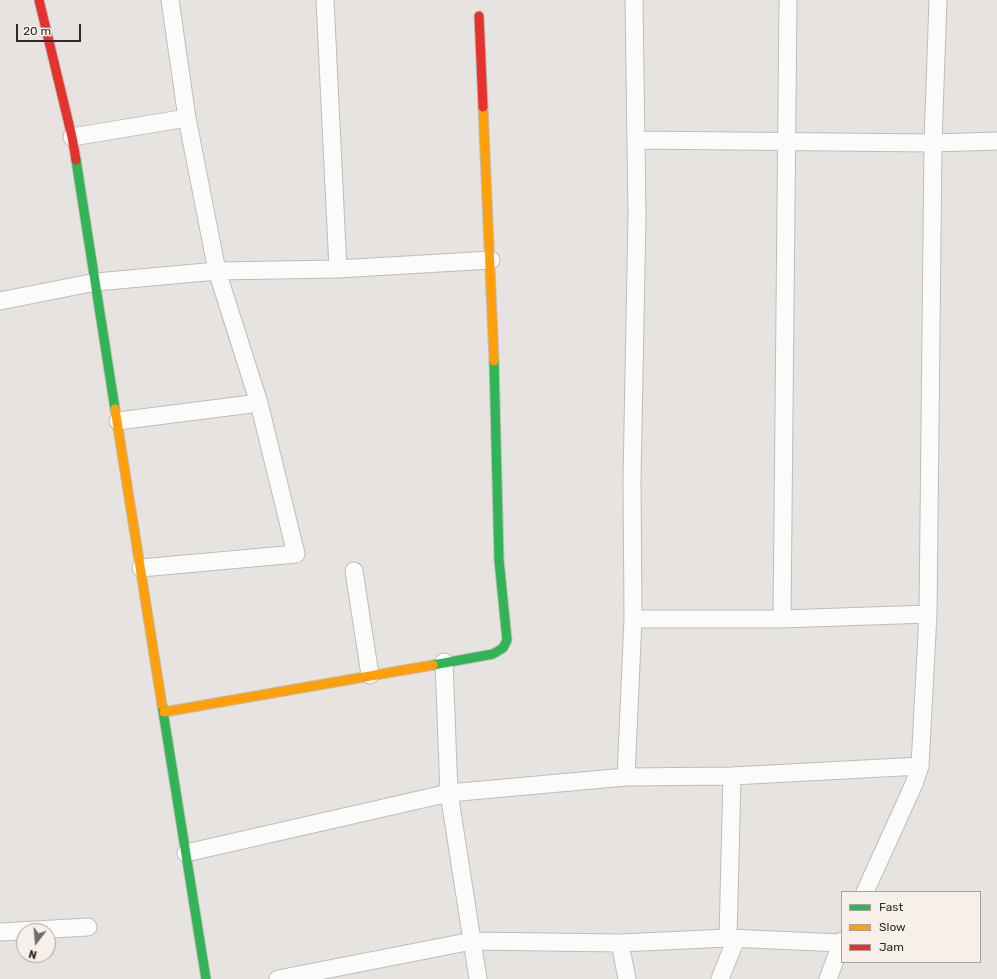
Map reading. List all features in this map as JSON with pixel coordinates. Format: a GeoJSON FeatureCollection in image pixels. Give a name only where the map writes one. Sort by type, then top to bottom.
{"type":"FeatureCollection","features":[{"type":"Feature","properties":{"kind":"street"},"geometry":{"type":"LineString","coordinates":[[39,0],[72,137],[206,979]]}},
{"type":"Feature","properties":{"kind":"street"},"geometry":{"type":"LineString","coordinates":[[141,568],[296,554],[259,403],[217,271],[187,118],[170,0]]}},
{"type":"Feature","properties":{"kind":"street"},"geometry":{"type":"LineString","coordinates":[[325,0],[338,269]]}},
{"type":"Feature","properties":{"kind":"street"},"geometry":{"type":"LineString","coordinates":[[626,777],[633,619],[632,480],[637,140],[634,0]]}},
{"type":"Feature","properties":{"kind":"street"},"geometry":{"type":"LineString","coordinates":[[782,619],[788,0]]}},
{"type":"Feature","properties":{"kind":"street"},"geometry":{"type":"LineString","coordinates":[[865,891],[914,784],[920,766],[928,614],[933,143],[938,0]]}},
{"type":"Feature","properties":{"kind":"street"},"geometry":{"type":"LineString","coordinates":[[164,712],[493,654],[503,648],[507,640],[499,560],[491,260],[479,16]]}},
{"type":"Feature","properties":{"kind":"street"},"geometry":{"type":"LineString","coordinates":[[72,137],[187,118]]}},
{"type":"Feature","properties":{"kind":"street"},"geometry":{"type":"LineString","coordinates":[[637,140],[933,143],[997,141]]}},
{"type":"Feature","properties":{"kind":"street"},"geometry":{"type":"LineString","coordinates":[[0,301],[96,282],[217,271],[338,269],[491,260]]}},
{"type":"Feature","properties":{"kind":"street"},"geometry":{"type":"LineString","coordinates":[[118,421],[259,403]]}},
{"type":"Feature","properties":{"kind":"street"},"geometry":{"type":"LineString","coordinates":[[354,571],[370,676]]}},
{"type":"Feature","properties":{"kind":"street"},"geometry":{"type":"LineString","coordinates":[[633,619],[782,619],[928,614]]}},
{"type":"Feature","properties":{"kind":"street"},"geometry":{"type":"LineString","coordinates":[[444,662],[449,793],[478,979]]}},
{"type":"Feature","properties":{"kind":"street"},"geometry":{"type":"LineString","coordinates":[[186,853],[449,793],[626,777],[732,776],[920,766]]}},
{"type":"Feature","properties":{"kind":"street"},"geometry":{"type":"LineString","coordinates":[[720,979],[732,939],[732,776]]}},
{"type":"Feature","properties":{"kind":"street"},"geometry":{"type":"LineString","coordinates":[[0,932],[88,927]]}},
{"type":"Feature","properties":{"kind":"street"},"geometry":{"type":"LineString","coordinates":[[278,979],[472,941],[620,943],[732,939],[841,942]]}},
{"type":"Feature","properties":{"kind":"street"},"geometry":{"type":"LineString","coordinates":[[620,943],[627,979]]}},
{"type":"Feature","properties":{"kind":"street"},"geometry":{"type":"LineString","coordinates":[[828,979],[841,945]]}},
{"type":"Feature","properties":{"kind":"traffic: fast"},"geometry":{"type":"LineString","coordinates":[[76,160],[115,409]]}},
{"type":"Feature","properties":{"kind":"traffic: fast"},"geometry":{"type":"LineString","coordinates":[[433,665],[493,654],[503,648],[507,640],[499,560],[494,361]]}},
{"type":"Feature","properties":{"kind":"traffic: fast"},"geometry":{"type":"LineString","coordinates":[[162,705],[206,979]]}},
{"type":"Feature","properties":{"kind":"traffic: slow"},"geometry":{"type":"LineString","coordinates":[[483,107],[494,361]]}},
{"type":"Feature","properties":{"kind":"traffic: slow"},"geometry":{"type":"LineString","coordinates":[[115,409],[162,705]]}},
{"type":"Feature","properties":{"kind":"traffic: slow"},"geometry":{"type":"LineString","coordinates":[[164,712],[433,665]]}},
{"type":"Feature","properties":{"kind":"traffic: jam"},"geometry":{"type":"LineString","coordinates":[[39,0],[72,137],[76,160]]}},
{"type":"Feature","properties":{"kind":"traffic: jam"},"geometry":{"type":"LineString","coordinates":[[479,16],[483,107]]}}]}
